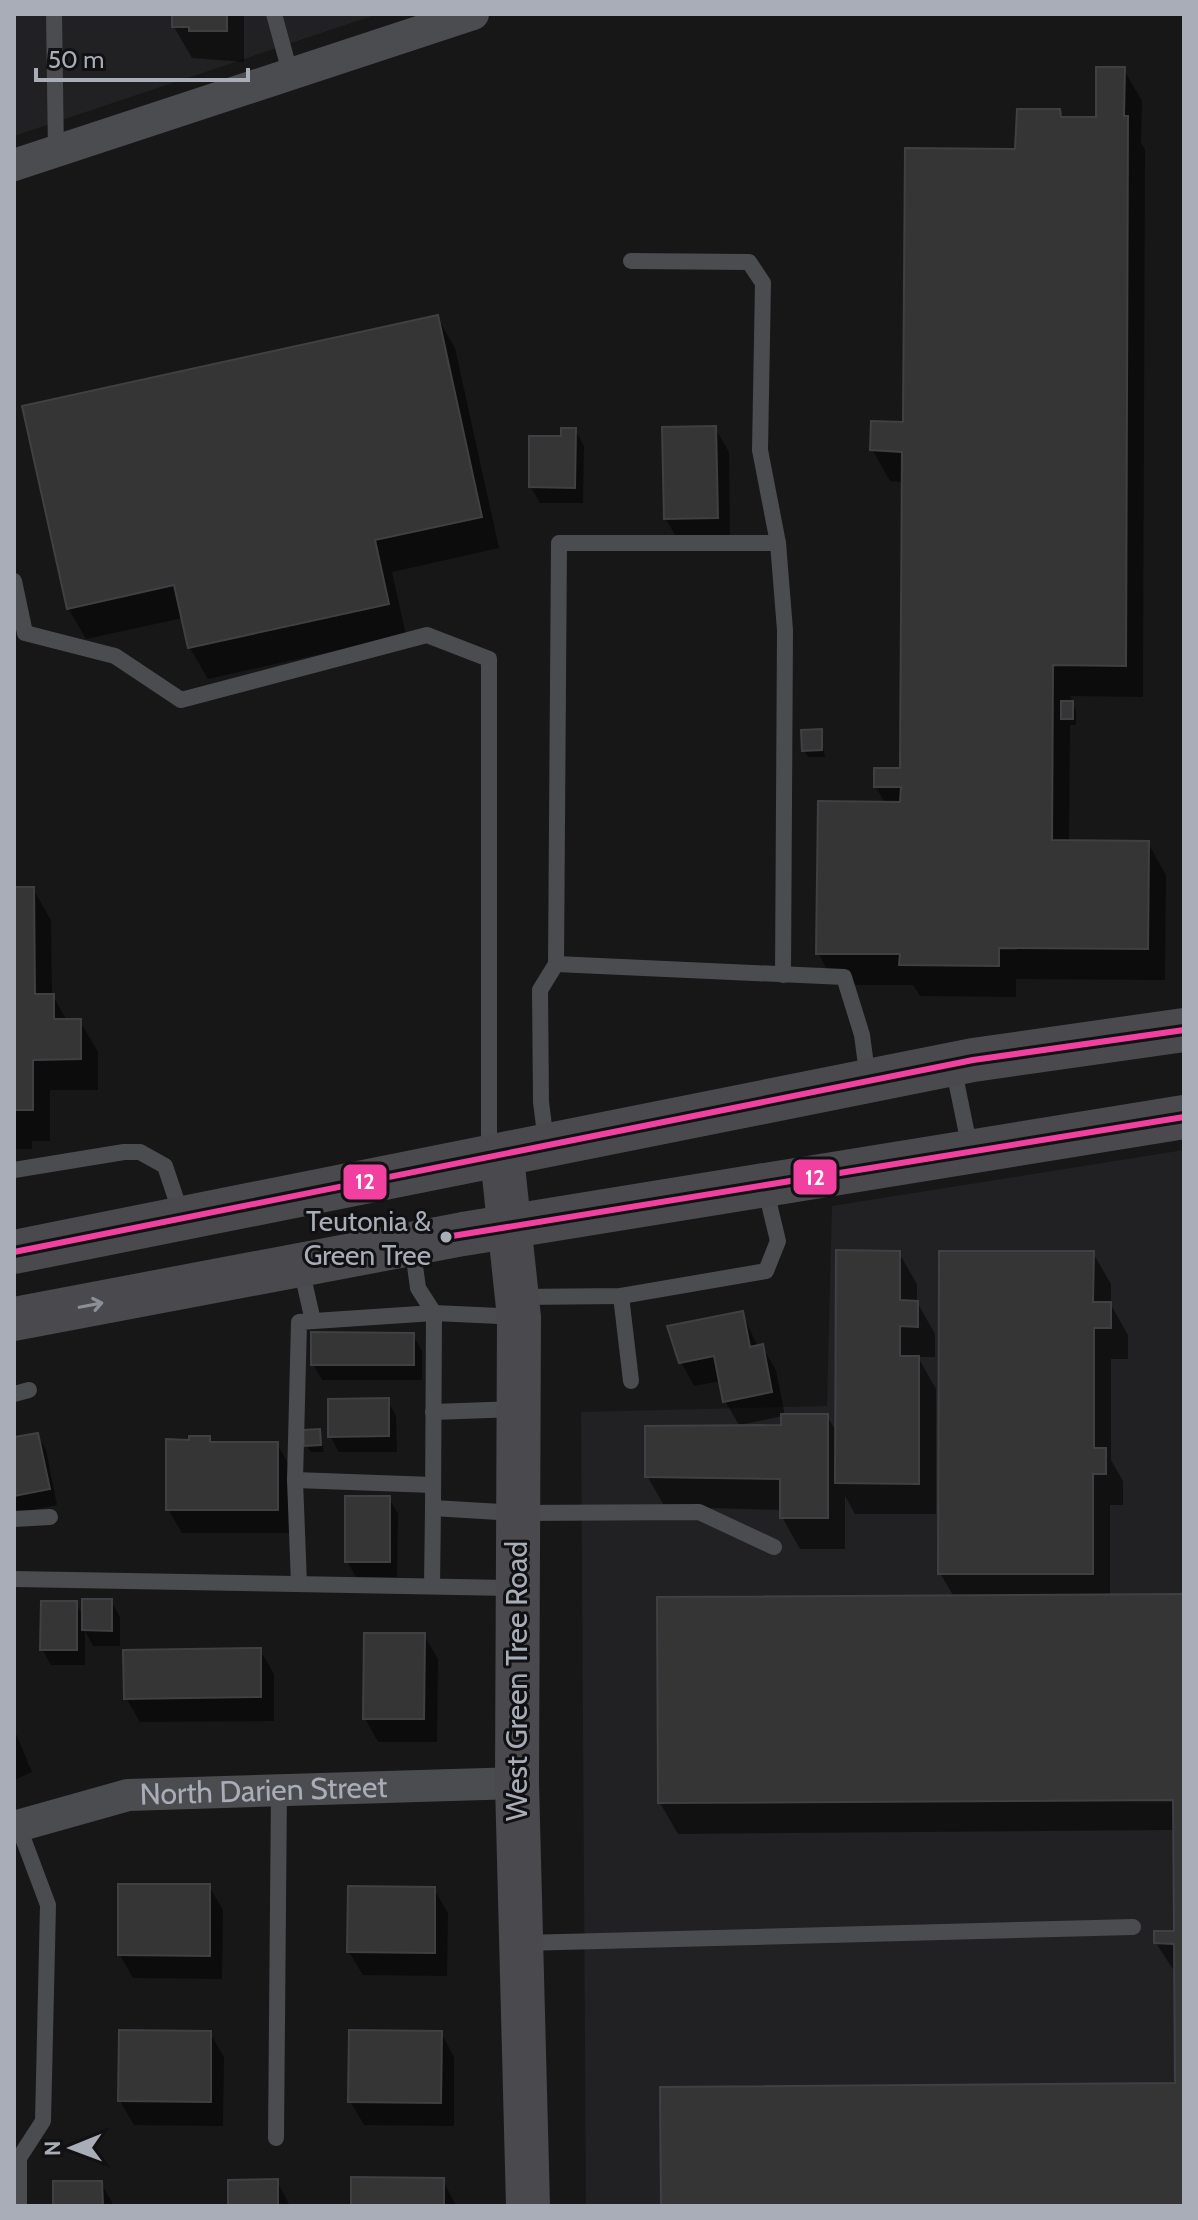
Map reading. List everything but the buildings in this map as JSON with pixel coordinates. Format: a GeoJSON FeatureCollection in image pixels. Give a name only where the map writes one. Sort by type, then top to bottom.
{"type":"FeatureCollection","features":[{"type":"Feature","properties":{"kind":"main road"},"geometry":{"type":"LineString","coordinates":[[14,1252],[953,1064],[1184,1030]]}},
{"type":"Feature","properties":{"kind":"main road"},"geometry":{"type":"LineString","coordinates":[[14,1319],[512,1226],[1184,1117]]}},
{"type":"Feature","properties":{"kind":"main road","name":"West Green Tree Road"},"geometry":{"type":"LineString","coordinates":[[495,1158],[512,1226],[518,1307],[517,1783],[528,2206]]}},
{"type":"Feature","properties":{"kind":"street"},"geometry":{"type":"LineString","coordinates":[[14,165],[473,14]]}},
{"type":"Feature","properties":{"kind":"street","name":"North Darien Street"},"geometry":{"type":"LineString","coordinates":[[16,1826],[128,1795],[517,1783]]}},
{"type":"Feature","properties":{"kind":"lane"},"geometry":{"type":"LineString","coordinates":[[54,14],[56,153]]}},
{"type":"Feature","properties":{"kind":"lane"},"geometry":{"type":"LineString","coordinates":[[274,14],[291,76]]}},
{"type":"Feature","properties":{"kind":"lane"},"geometry":{"type":"LineString","coordinates":[[631,261],[749,262],[763,283],[760,450],[778,543],[785,630],[783,975]]}},
{"type":"Feature","properties":{"kind":"lane"},"geometry":{"type":"LineString","coordinates":[[547,1147],[541,1102],[540,990],[556,964],[559,543],[778,543]]}},
{"type":"Feature","properties":{"kind":"lane"},"geometry":{"type":"LineString","coordinates":[[14,581],[25,633],[115,656],[181,700],[427,635],[489,659],[495,1158]]}},
{"type":"Feature","properties":{"kind":"lane"},"geometry":{"type":"LineString","coordinates":[[556,964],[844,977],[862,1035],[869,1081]]}},
{"type":"Feature","properties":{"kind":"lane"},"geometry":{"type":"LineString","coordinates":[[953,1064],[970,1151]]}},
{"type":"Feature","properties":{"kind":"lane"},"geometry":{"type":"LineString","coordinates":[[14,1170],[140,1152],[165,1166],[183,1219]]}},
{"type":"Feature","properties":{"kind":"lane"},"geometry":{"type":"LineString","coordinates":[[299,1584],[295,1480],[299,1322],[518,1307],[621,1296],[766,1271],[778,1241],[764,1184]]}},
{"type":"Feature","properties":{"kind":"lane"},"geometry":{"type":"LineString","coordinates":[[412,1244],[418,1288],[434,1313],[432,1586]]}},
{"type":"Feature","properties":{"kind":"lane"},"geometry":{"type":"LineString","coordinates":[[300,1265],[313,1321]]}},
{"type":"Feature","properties":{"kind":"lane"},"geometry":{"type":"LineString","coordinates":[[621,1296],[631,1381]]}},
{"type":"Feature","properties":{"kind":"lane"},"geometry":{"type":"LineString","coordinates":[[433,1412],[517,1409]]}},
{"type":"Feature","properties":{"kind":"lane"},"geometry":{"type":"LineString","coordinates":[[295,1480],[433,1485]]}},
{"type":"Feature","properties":{"kind":"lane"},"geometry":{"type":"LineString","coordinates":[[433,1508],[516,1513],[699,1512],[774,1547]]}},
{"type":"Feature","properties":{"kind":"lane"},"geometry":{"type":"LineString","coordinates":[[14,1519],[50,1517]]}},
{"type":"Feature","properties":{"kind":"lane"},"geometry":{"type":"LineString","coordinates":[[14,1579],[516,1588]]}},
{"type":"Feature","properties":{"kind":"lane"},"geometry":{"type":"LineString","coordinates":[[276,2138],[279,1788]]}},
{"type":"Feature","properties":{"kind":"lane"},"geometry":{"type":"LineString","coordinates":[[16,1826],[48,1905],[43,2121],[16,2158],[19,2206]]}},
{"type":"Feature","properties":{"kind":"lane"},"geometry":{"type":"LineString","coordinates":[[521,1943],[1133,1927]]}},
{"type":"Feature","properties":{"kind":"shaded area"},"geometry":{"type":"Polygon","coordinates":[[[14,14],[378,14],[14,136],[14,14]]]}},
{"type":"Feature","properties":{"kind":"shaded area"},"geometry":{"type":"Polygon","coordinates":[[[1184,1150],[1184,2206],[586,2206],[581,1412],[827,1406],[832,1206],[1184,1150]]]}},
{"type":"Feature","properties":{"kind":"transit line","name":"12"},"geometry":{"type":"LineString","coordinates":[[14,1252],[973,1060],[1184,1030]]}},
{"type":"Feature","properties":{"kind":"transit line","name":"12"},"geometry":{"type":"LineString","coordinates":[[446,1237],[1184,1117]]}},
{"type":"Feature","properties":{"kind":"place","name":"Teutonia & Green Tree"},"geometry":{"type":"Point","coordinates":[446,1237]}}]}
